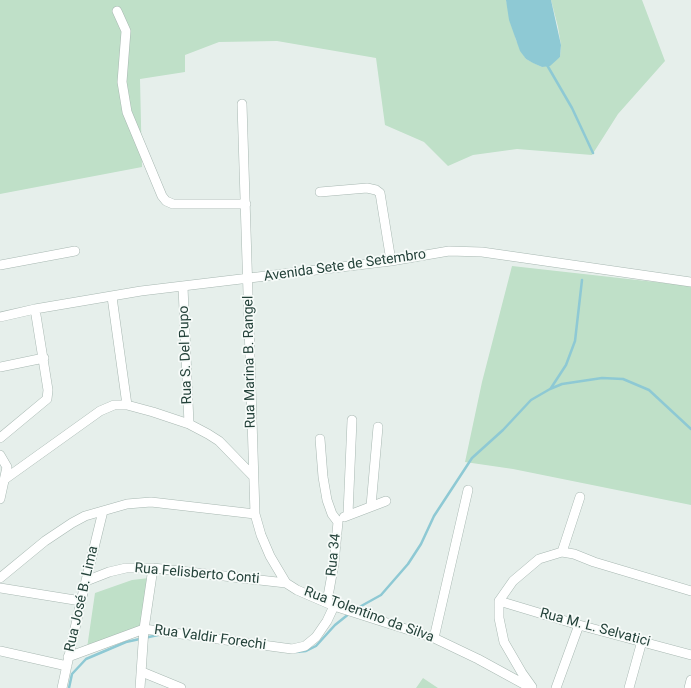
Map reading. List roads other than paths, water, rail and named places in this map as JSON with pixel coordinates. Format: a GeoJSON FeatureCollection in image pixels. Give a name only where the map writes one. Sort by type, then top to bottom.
{"type":"FeatureCollection","features":[{"type":"Feature","properties":{"kind":"street"},"geometry":{"type":"LineString","coordinates":[[117,10],[126,31],[122,82],[127,112],[162,196],[166,201],[173,204],[246,204]]}},
{"type":"Feature","properties":{"kind":"street","name":"Rua Marina B. Rangel"},"geometry":{"type":"LineString","coordinates":[[242,104],[249,279],[253,476]]}},
{"type":"Feature","properties":{"kind":"street"},"geometry":{"type":"LineString","coordinates":[[320,192],[367,188],[376,190],[380,193],[391,261]]}},
{"type":"Feature","properties":{"kind":"street"},"geometry":{"type":"LineString","coordinates":[[0,265],[75,251]]}},
{"type":"Feature","properties":{"kind":"street","name":"Avenida Sete de Setembro"},"geometry":{"type":"LineString","coordinates":[[0,317],[36,309],[112,297],[391,261],[449,251],[482,252],[691,282]]}},
{"type":"Feature","properties":{"kind":"street","name":"Rua S. Del Pupo"},"geometry":{"type":"LineString","coordinates":[[183,287],[189,424]]}},
{"type":"Feature","properties":{"kind":"street"},"geometry":{"type":"LineString","coordinates":[[112,297],[127,405]]}},
{"type":"Feature","properties":{"kind":"street"},"geometry":{"type":"LineString","coordinates":[[0,438],[47,399],[48,390],[36,309]]}},
{"type":"Feature","properties":{"kind":"street"},"geometry":{"type":"LineString","coordinates":[[0,367],[44,358]]}},
{"type":"Feature","properties":{"kind":"street"},"geometry":{"type":"LineString","coordinates":[[5,479],[100,411],[114,405],[127,405],[189,424],[219,441],[253,476]]}},
{"type":"Feature","properties":{"kind":"street"},"geometry":{"type":"LineString","coordinates":[[348,514],[352,420]]}},
{"type":"Feature","properties":{"kind":"street"},"geometry":{"type":"LineString","coordinates":[[371,506],[378,427]]}},
{"type":"Feature","properties":{"kind":"street","name":"Rua 34"},"geometry":{"type":"LineString","coordinates":[[320,439],[323,478],[327,500],[332,514],[338,522],[331,604]]}},
{"type":"Feature","properties":{"kind":"street"},"geometry":{"type":"LineString","coordinates":[[0,500],[7,467],[3,459]]}},
{"type":"Feature","properties":{"kind":"street","name":"Rua Tolentino da Silva"},"geometry":{"type":"LineString","coordinates":[[253,476],[255,514],[267,549],[286,583],[331,604],[434,638],[478,659],[532,688]]}},
{"type":"Feature","properties":{"kind":"street"},"geometry":{"type":"LineString","coordinates":[[434,638],[468,490]]}},
{"type":"Feature","properties":{"kind":"street"},"geometry":{"type":"LineString","coordinates":[[562,552],[580,497]]}},
{"type":"Feature","properties":{"kind":"street"},"geometry":{"type":"LineString","coordinates":[[338,522],[348,514],[386,501]]}},
{"type":"Feature","properties":{"kind":"street"},"geometry":{"type":"LineString","coordinates":[[0,578],[60,530],[85,516],[127,504],[151,502],[255,514]]}},
{"type":"Feature","properties":{"kind":"street","name":"Rua José B. Lima"},"geometry":{"type":"LineString","coordinates":[[62,688],[103,511]]}},
{"type":"Feature","properties":{"kind":"street"},"geometry":{"type":"LineString","coordinates":[[532,688],[522,674],[504,642],[499,625],[499,601],[513,581],[539,559],[562,552],[574,554],[594,562],[691,591]]}},
{"type":"Feature","properties":{"kind":"street","name":"Rua Felisberto Conti"},"geometry":{"type":"LineString","coordinates":[[86,581],[109,572],[126,568],[153,568],[286,583]]}},
{"type":"Feature","properties":{"kind":"street"},"geometry":{"type":"LineString","coordinates":[[140,688],[144,629],[153,568]]}},
{"type":"Feature","properties":{"kind":"street"},"geometry":{"type":"LineString","coordinates":[[0,588],[81,601]]}},
{"type":"Feature","properties":{"kind":"street","name":"Rua M. L. Selvatici"},"geometry":{"type":"LineString","coordinates":[[499,601],[579,625],[691,655]]}},
{"type":"Feature","properties":{"kind":"street","name":"Rua Valdir Forechi"},"geometry":{"type":"LineString","coordinates":[[68,662],[144,629],[292,649],[305,646],[316,637],[327,621],[331,604]]}},
{"type":"Feature","properties":{"kind":"street"},"geometry":{"type":"LineString","coordinates":[[556,688],[579,625]]}},
{"type":"Feature","properties":{"kind":"street"},"geometry":{"type":"LineString","coordinates":[[629,688],[642,641]]}},
{"type":"Feature","properties":{"kind":"street"},"geometry":{"type":"LineString","coordinates":[[0,651],[68,662]]}},
{"type":"Feature","properties":{"kind":"street"},"geometry":{"type":"LineString","coordinates":[[142,672],[181,688]]}},
{"type":"Feature","properties":{"kind":"street"},"geometry":{"type":"LineString","coordinates":[[688,688],[691,680]]}},
{"type":"Feature","properties":{"kind":"water"},"geometry":{"type":"Polygon","coordinates":[[[506,0],[551,0],[561,45],[560,57],[550,66],[542,67],[533,63],[526,59],[520,51],[509,20],[506,0]]]}},
{"type":"Feature","properties":{"kind":"waterway"},"geometry":{"type":"LineString","coordinates":[[547,65],[572,108],[593,153]]}},
{"type":"Feature","properties":{"kind":"waterway"},"geometry":{"type":"LineString","coordinates":[[551,388],[566,365],[575,341],[582,280]]}},
{"type":"Feature","properties":{"kind":"waterway"},"geometry":{"type":"LineString","coordinates":[[354,610],[381,595],[408,564],[421,544],[434,516],[472,458],[503,430],[531,400],[550,389],[562,384],[602,378],[623,379],[649,390],[691,429]]}},
{"type":"Feature","properties":{"kind":"waterway"},"geometry":{"type":"LineString","coordinates":[[296,652],[306,651],[316,646],[335,625],[350,613]]}},
{"type":"Feature","properties":{"kind":"waterway"},"geometry":{"type":"LineString","coordinates":[[69,688],[72,674],[86,659],[126,642],[158,635]]}}]}
